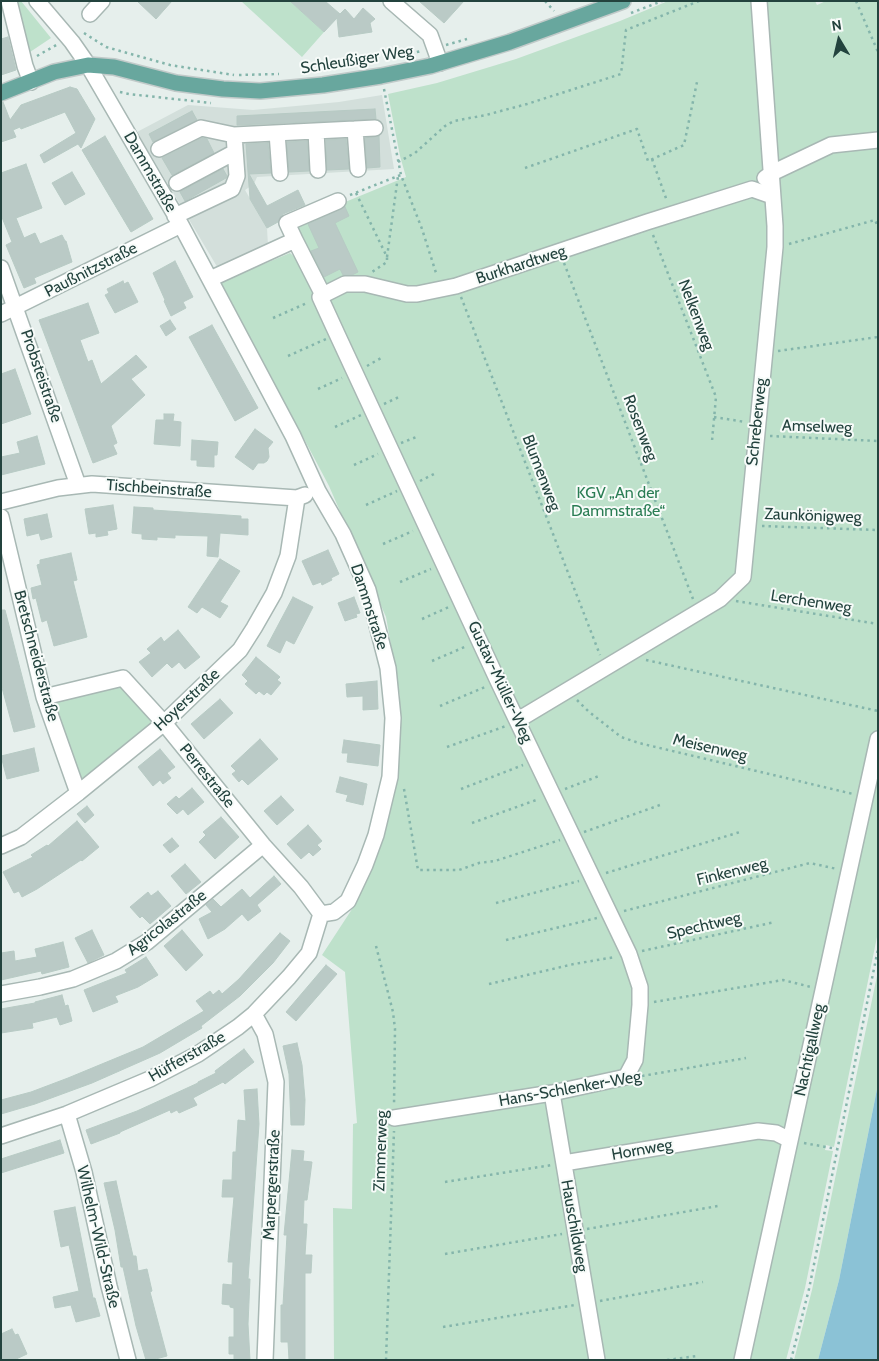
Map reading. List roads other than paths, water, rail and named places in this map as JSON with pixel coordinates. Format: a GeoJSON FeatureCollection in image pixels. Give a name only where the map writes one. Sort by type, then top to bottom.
{"type":"FeatureCollection","features":[{"type":"Feature","properties":{"kind":"main road","name":"Schleußiger Weg"},"geometry":{"type":"LineString","coordinates":[[1,93],[54,72],[88,65],[114,67],[176,83],[223,90],[260,90],[323,85],[381,76],[440,63],[510,42],[623,1]]}},
{"type":"Feature","properties":{"kind":"street"},"geometry":{"type":"LineString","coordinates":[[8,1],[31,82]]}},
{"type":"Feature","properties":{"kind":"street","name":"Dammstraße"},"geometry":{"type":"LineString","coordinates":[[37,1],[72,42],[88,65],[178,221],[293,436],[318,491],[344,534],[368,590],[388,668],[394,718],[390,777],[376,835],[365,866],[348,901],[334,912],[321,914]]}},
{"type":"Feature","properties":{"kind":"street"},"geometry":{"type":"LineString","coordinates":[[90,14],[102,1]]}},
{"type":"Feature","properties":{"kind":"street"},"geometry":{"type":"LineString","coordinates":[[391,1],[430,35],[440,63]]}},
{"type":"Feature","properties":{"kind":"street","name":"Schreberweg"},"geometry":{"type":"LineString","coordinates":[[518,720],[720,599],[743,578],[775,247],[772,173],[759,1]]}},
{"type":"Feature","properties":{"kind":"street"},"geometry":{"type":"LineString","coordinates":[[159,149],[201,128],[234,135],[376,128]]}},
{"type":"Feature","properties":{"kind":"street"},"geometry":{"type":"LineString","coordinates":[[355,129],[358,169]]}},
{"type":"Feature","properties":{"kind":"street"},"geometry":{"type":"LineString","coordinates":[[316,131],[318,170]]}},
{"type":"Feature","properties":{"kind":"street"},"geometry":{"type":"LineString","coordinates":[[278,133],[280,173]]}},
{"type":"Feature","properties":{"kind":"street","name":"Paußnitzstraße"},"geometry":{"type":"LineString","coordinates":[[1,314],[178,221],[232,189],[237,176],[234,135]]}},
{"type":"Feature","properties":{"kind":"street","name":"Burkhardtweg"},"geometry":{"type":"LineString","coordinates":[[322,296],[345,284],[365,284],[407,294],[449,288],[752,189],[772,173],[831,145],[878,140]]}},
{"type":"Feature","properties":{"kind":"street"},"geometry":{"type":"LineString","coordinates":[[176,183],[235,152]]}},
{"type":"Feature","properties":{"kind":"street"},"geometry":{"type":"LineString","coordinates":[[752,189],[772,196]]}},
{"type":"Feature","properties":{"kind":"street"},"geometry":{"type":"LineString","coordinates":[[322,296],[287,223],[338,201]]}},
{"type":"Feature","properties":{"kind":"street"},"geometry":{"type":"LineString","coordinates":[[210,279],[295,240]]}},
{"type":"Feature","properties":{"kind":"street","name":"Probsteistraße"},"geometry":{"type":"LineString","coordinates":[[1,268],[78,485]]}},
{"type":"Feature","properties":{"kind":"street","name":"Gustav-Müller-Weg"},"geometry":{"type":"LineString","coordinates":[[322,296],[336,334],[628,954],[640,987],[640,1005],[635,1060],[626,1077]]}},
{"type":"Feature","properties":{"kind":"street","name":"Tischbeinstraße"},"geometry":{"type":"LineString","coordinates":[[1,502],[78,485],[92,484],[297,498],[318,491]]}},
{"type":"Feature","properties":{"kind":"street","name":"Hoyerstraße"},"geometry":{"type":"LineString","coordinates":[[1,846],[21,837],[164,723],[240,650],[274,592],[288,556],[297,498]]}},
{"type":"Feature","properties":{"kind":"street","name":"Bretschneiderstraße"},"geometry":{"type":"LineString","coordinates":[[1,517],[44,697],[78,793]]}},
{"type":"Feature","properties":{"kind":"street","name":"Perrestraße"},"geometry":{"type":"LineString","coordinates":[[44,697],[123,678],[164,723],[263,845],[301,887],[321,914]]}},
{"type":"Feature","properties":{"kind":"street","name":"Nachtigallweg"},"geometry":{"type":"LineString","coordinates":[[742,1360],[878,739]]}},
{"type":"Feature","properties":{"kind":"street","name":"Agricolastraße"},"geometry":{"type":"LineString","coordinates":[[1,994],[73,979],[116,961],[147,942],[263,845]]}},
{"type":"Feature","properties":{"kind":"street","name":"Hüfferstraße"},"geometry":{"type":"LineString","coordinates":[[1,1136],[67,1114],[150,1080],[190,1058],[238,1027],[254,1014],[309,953],[321,914]]}},
{"type":"Feature","properties":{"kind":"street","name":"Marpergerstraße"},"geometry":{"type":"LineString","coordinates":[[254,1014],[265,1034],[276,1082],[265,1360]]}},
{"type":"Feature","properties":{"kind":"street","name":"Hans-Schlenker-Weg"},"geometry":{"type":"LineString","coordinates":[[394,1118],[552,1093],[626,1077]]}},
{"type":"Feature","properties":{"kind":"street","name":"Hauschildweg"},"geometry":{"type":"LineString","coordinates":[[552,1093],[597,1360]]}},
{"type":"Feature","properties":{"kind":"street","name":"Wilhelm-Wild-Straße"},"geometry":{"type":"LineString","coordinates":[[67,1114],[84,1172],[109,1286],[128,1360]]}},
{"type":"Feature","properties":{"kind":"street","name":"Hornweg"},"geometry":{"type":"LineString","coordinates":[[564,1163],[758,1131],[776,1133],[790,1140]]}},
{"type":"Feature","properties":{"kind":"water"},"geometry":{"type":"Polygon","coordinates":[[[878,1084],[877,1360],[818,1360],[839,1280],[878,1084]]]}},
{"type":"Feature","properties":{"kind":"park label","name":"KGV „An der Dammstraße“"},"geometry":{"type":"Point","coordinates":[618,502]}}]}
